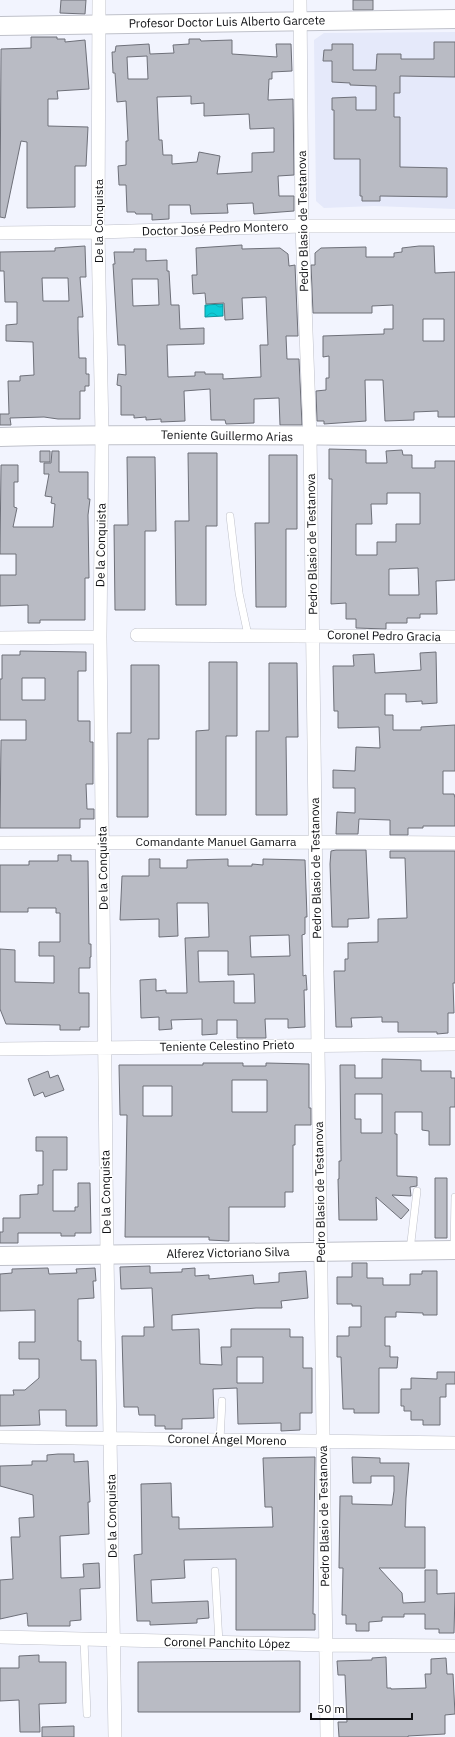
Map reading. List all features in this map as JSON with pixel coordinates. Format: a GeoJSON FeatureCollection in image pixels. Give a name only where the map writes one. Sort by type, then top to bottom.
{"type":"FeatureCollection","features":[{"type":"Feature","properties":{"kind":"street","name":"De la Conquista"},"geometry":{"type":"LineString","coordinates":[[99,0],[98,232],[102,434],[100,637],[104,1047],[115,1737]]}},
{"type":"Feature","properties":{"kind":"street","name":"Pedro Blasio de Testanova"},"geometry":{"type":"LineString","coordinates":[[300,0],[302,226],[310,437],[327,1737]]}},
{"type":"Feature","properties":{"kind":"street","name":"Profesor Doctor Luis Alberto Garcete"},"geometry":{"type":"LineString","coordinates":[[0,26],[455,18]]}},
{"type":"Feature","properties":{"kind":"street","name":"Doctor José Pedro Montero"},"geometry":{"type":"LineString","coordinates":[[0,233],[98,232],[302,226],[455,226]]}},
{"type":"Feature","properties":{"kind":"street","name":"Teniente Guillermo Arias"},"geometry":{"type":"LineString","coordinates":[[0,437],[102,434],[310,437],[455,436]]}},
{"type":"Feature","properties":{"kind":"street","name":"Coronel Pedro Gracia"},"geometry":{"type":"LineString","coordinates":[[137,635],[455,637]]}},
{"type":"Feature","properties":{"kind":"street"},"geometry":{"type":"LineString","coordinates":[[0,638],[100,637]]}},
{"type":"Feature","properties":{"kind":"street","name":"Comandante Manuel Gamarra"},"geometry":{"type":"LineString","coordinates":[[0,843],[455,843]]}},
{"type":"Feature","properties":{"kind":"street","name":"Teniente Celestino Prieto"},"geometry":{"type":"LineString","coordinates":[[0,1049],[455,1044]]}},
{"type":"Feature","properties":{"kind":"street","name":"Alferez Victoriano Silva"},"geometry":{"type":"LineString","coordinates":[[0,1256],[455,1250]]}},
{"type":"Feature","properties":{"kind":"street","name":"Coronel Ángel Moreno"},"geometry":{"type":"LineString","coordinates":[[0,1437],[455,1443]]}},
{"type":"Feature","properties":{"kind":"street","name":"Coronel Panchito López"},"geometry":{"type":"LineString","coordinates":[[0,1637],[114,1641],[455,1646]]}},
{"type":"Feature","properties":{"kind":"lane"},"geometry":{"type":"LineString","coordinates":[[230,516],[239,593],[248,635]]}},
{"type":"Feature","properties":{"kind":"lane"},"geometry":{"type":"LineString","coordinates":[[410,1250],[417,1191]]}},
{"type":"Feature","properties":{"kind":"lane"},"geometry":{"type":"LineString","coordinates":[[455,1197],[455,1250]]}},
{"type":"Feature","properties":{"kind":"lane"},"geometry":{"type":"LineString","coordinates":[[220,1440],[222,1401]]}},
{"type":"Feature","properties":{"kind":"lane"},"geometry":{"type":"LineString","coordinates":[[215,1571],[219,1643]]}},
{"type":"Feature","properties":{"kind":"lane"},"geometry":{"type":"LineString","coordinates":[[84,1640],[87,1714]]}},
{"type":"Feature","properties":{"kind":"shaded area"},"geometry":{"type":"Polygon","coordinates":[[[455,32],[455,209],[374,206],[324,208],[316,201],[314,40],[324,33],[455,32]]]}},
{"type":"Feature","properties":{"kind":"water"},"geometry":{"type":"Polygon","coordinates":[[[223,304],[223,316],[205,317],[205,305],[223,304]]]}},
{"type":"Feature","properties":{"kind":"building"},"geometry":{"type":"Polygon","coordinates":[[[61,0],[86,0],[85,14],[60,13],[61,0]]]}},
{"type":"Feature","properties":{"kind":"building"},"geometry":{"type":"Polygon","coordinates":[[[353,0],[373,0],[373,10],[353,10],[353,0]]]}},
{"type":"Feature","properties":{"kind":"building"},"geometry":{"type":"Polygon","coordinates":[[[31,37],[57,37],[57,39],[65,39],[65,42],[85,40],[89,89],[57,91],[58,99],[48,99],[48,126],[88,127],[86,166],[75,166],[75,207],[27,208],[27,142],[21,141],[5,218],[0,217],[1,49],[31,48],[31,37]]]}},
{"type":"Feature","properties":{"kind":"building"},"geometry":{"type":"Polygon","coordinates":[[[189,39],[200,39],[201,41],[232,40],[232,54],[277,57],[276,44],[291,44],[292,71],[272,72],[272,79],[269,79],[268,100],[293,99],[294,175],[278,176],[279,196],[294,196],[294,211],[254,214],[253,203],[227,204],[228,213],[191,214],[190,205],[169,205],[169,219],[152,220],[152,214],[136,214],[135,212],[127,212],[126,185],[119,185],[118,166],[126,165],[126,141],[128,141],[126,101],[117,102],[112,52],[115,52],[116,46],[149,44],[150,54],[174,53],[173,45],[189,44],[189,39]],[[147,56],[127,57],[128,79],[148,79],[147,56]],[[191,96],[157,97],[159,140],[162,140],[163,155],[172,155],[172,164],[197,162],[199,152],[220,156],[217,174],[252,172],[252,153],[274,152],[274,128],[250,129],[249,114],[204,116],[204,103],[191,104],[191,96]]]}},
{"type":"Feature","properties":{"kind":"building"},"geometry":{"type":"Polygon","coordinates":[[[434,42],[455,42],[455,77],[400,76],[400,93],[394,93],[394,117],[400,117],[400,167],[447,168],[447,197],[380,196],[380,201],[362,201],[362,196],[360,196],[360,159],[334,159],[334,110],[332,110],[332,98],[356,97],[356,110],[376,110],[376,86],[350,85],[350,83],[332,82],[332,61],[323,61],[324,50],[332,50],[332,44],[353,44],[353,70],[376,70],[377,54],[401,54],[401,59],[434,59],[434,42]]]}},
{"type":"Feature","properties":{"kind":"building"},"geometry":{"type":"Polygon","coordinates":[[[242,245],[242,249],[280,248],[288,254],[289,266],[295,265],[298,336],[286,336],[287,359],[299,359],[302,425],[280,425],[279,398],[254,399],[254,423],[226,424],[225,420],[211,420],[210,389],[184,391],[185,421],[161,422],[161,419],[146,420],[146,417],[134,418],[134,415],[121,415],[121,386],[117,385],[118,374],[126,375],[125,345],[118,345],[113,264],[115,264],[114,252],[134,252],[134,249],[146,249],[146,261],[167,260],[171,305],[179,305],[180,329],[204,328],[204,344],[167,345],[168,377],[195,376],[195,372],[205,372],[205,374],[223,374],[223,379],[261,377],[260,345],[268,345],[266,297],[242,298],[243,319],[225,320],[224,303],[206,304],[205,293],[193,294],[192,275],[197,275],[196,248],[242,245]],[[132,279],[133,306],[159,305],[158,279],[132,279]]]}},
{"type":"Feature","properties":{"kind":"building"},"geometry":{"type":"Polygon","coordinates":[[[85,246],[86,277],[80,277],[83,317],[78,317],[78,329],[79,358],[86,358],[86,374],[89,374],[89,386],[85,386],[85,391],[80,391],[80,419],[58,419],[44,417],[10,418],[11,425],[0,425],[0,414],[9,414],[8,381],[20,381],[20,376],[34,375],[33,342],[6,341],[6,325],[17,324],[17,302],[5,302],[4,271],[0,271],[0,252],[55,251],[55,248],[85,246]],[[42,278],[43,301],[69,301],[68,278],[42,278]]]}},
{"type":"Feature","properties":{"kind":"building"},"geometry":{"type":"Polygon","coordinates":[[[434,246],[435,273],[455,272],[455,417],[438,417],[438,411],[414,412],[414,420],[385,421],[383,380],[365,380],[366,421],[324,424],[324,421],[317,421],[316,391],[326,390],[326,378],[329,378],[329,356],[323,357],[323,336],[384,334],[384,329],[393,329],[393,305],[372,306],[372,313],[313,313],[311,265],[315,265],[315,253],[321,248],[366,247],[366,257],[394,257],[394,253],[402,252],[402,248],[434,246]],[[423,319],[423,341],[444,341],[444,319],[423,319]]]}},
{"type":"Feature","properties":{"kind":"building"},"geometry":{"type":"Polygon","coordinates":[[[329,449],[366,450],[366,463],[387,463],[386,451],[402,450],[403,455],[412,455],[412,468],[435,468],[435,461],[455,461],[455,580],[436,581],[437,614],[420,614],[420,618],[407,618],[407,623],[386,623],[386,629],[356,628],[356,619],[346,619],[346,603],[331,604],[332,479],[329,479],[329,449]],[[387,493],[387,504],[371,504],[372,524],[356,524],[356,555],[377,555],[377,542],[396,542],[396,524],[420,524],[420,493],[387,493]],[[418,568],[389,569],[389,595],[419,595],[418,568]]]}},
{"type":"Feature","properties":{"kind":"building"},"geometry":{"type":"Polygon","coordinates":[[[40,451],[50,451],[50,462],[40,462],[40,451]]]}},
{"type":"Feature","properties":{"kind":"building"},"geometry":{"type":"Polygon","coordinates":[[[52,451],[59,451],[59,472],[88,472],[88,499],[90,499],[88,515],[89,578],[85,578],[85,620],[40,620],[40,623],[28,623],[28,605],[0,606],[0,575],[16,575],[16,554],[0,554],[1,465],[18,465],[18,482],[14,482],[14,507],[17,508],[13,527],[53,527],[55,504],[51,503],[52,497],[45,496],[49,474],[44,474],[44,463],[51,463],[52,451]]]}},
{"type":"Feature","properties":{"kind":"building"},"geometry":{"type":"Polygon","coordinates":[[[188,453],[217,453],[217,526],[206,526],[206,605],[176,605],[175,521],[189,521],[188,453]]]}},
{"type":"Feature","properties":{"kind":"building"},"geometry":{"type":"Polygon","coordinates":[[[269,455],[297,455],[297,529],[286,529],[286,607],[256,607],[255,523],[269,523],[269,455]]]}},
{"type":"Feature","properties":{"kind":"building"},"geometry":{"type":"Polygon","coordinates":[[[127,457],[155,457],[156,531],[145,531],[145,610],[115,610],[114,525],[128,525],[127,457]]]}},
{"type":"Feature","properties":{"kind":"building"},"geometry":{"type":"Polygon","coordinates":[[[20,651],[86,652],[86,671],[78,671],[78,721],[90,721],[90,742],[93,742],[93,784],[86,784],[87,809],[94,809],[94,819],[80,819],[80,828],[0,828],[1,740],[26,740],[26,720],[0,720],[0,679],[2,679],[2,655],[20,655],[20,651]],[[22,678],[22,700],[45,700],[45,678],[22,678]]]}},
{"type":"Feature","properties":{"kind":"building"},"geometry":{"type":"Polygon","coordinates":[[[436,652],[437,703],[422,704],[422,701],[406,702],[406,694],[385,694],[385,715],[393,715],[393,730],[421,730],[421,727],[455,725],[455,771],[443,771],[443,794],[454,794],[455,826],[423,826],[423,828],[408,828],[408,835],[390,835],[390,820],[359,819],[358,834],[336,834],[337,812],[355,813],[355,788],[333,788],[333,770],[355,771],[356,747],[380,748],[379,727],[338,728],[338,711],[334,711],[333,666],[354,666],[353,655],[374,654],[375,673],[421,670],[420,653],[436,652]]]}},
{"type":"Feature","properties":{"kind":"building"},"geometry":{"type":"Polygon","coordinates":[[[209,662],[237,662],[237,736],[226,736],[226,815],[196,815],[196,731],[209,730],[209,662]]]}},
{"type":"Feature","properties":{"kind":"building"},"geometry":{"type":"Polygon","coordinates":[[[269,663],[297,663],[298,737],[286,737],[287,815],[256,815],[256,731],[269,731],[269,663]]]}},
{"type":"Feature","properties":{"kind":"building"},"geometry":{"type":"Polygon","coordinates":[[[131,665],[159,665],[159,739],[148,739],[148,817],[117,817],[117,733],[131,733],[131,665]]]}},
{"type":"Feature","properties":{"kind":"building"},"geometry":{"type":"Polygon","coordinates":[[[366,850],[369,918],[348,919],[348,927],[332,927],[330,864],[331,851],[366,850]]]}},
{"type":"Feature","properties":{"kind":"building"},"geometry":{"type":"Polygon","coordinates":[[[390,851],[455,851],[454,1013],[448,1013],[448,1033],[437,1034],[437,1032],[398,1032],[398,1022],[382,1022],[382,1017],[351,1018],[352,1027],[336,1027],[334,971],[345,971],[345,959],[348,959],[348,943],[378,942],[378,919],[407,918],[405,858],[390,858],[390,851]]]}},
{"type":"Feature","properties":{"kind":"building"},"geometry":{"type":"Polygon","coordinates":[[[58,855],[71,855],[71,861],[88,861],[89,944],[91,944],[91,957],[90,968],[79,968],[79,993],[89,993],[89,1027],[80,1027],[80,1030],[60,1030],[60,1025],[6,1024],[0,1009],[0,949],[15,950],[15,982],[54,983],[54,956],[39,956],[39,942],[60,942],[60,913],[56,913],[56,908],[28,908],[28,912],[0,912],[0,865],[29,865],[29,861],[58,861],[58,855]]]}},
{"type":"Feature","properties":{"kind":"building"},"geometry":{"type":"Polygon","coordinates":[[[149,859],[160,859],[160,868],[187,868],[187,860],[228,859],[228,866],[252,866],[252,864],[263,865],[263,859],[305,860],[307,917],[305,917],[305,934],[302,935],[303,976],[306,975],[307,990],[304,990],[305,1027],[288,1028],[288,1019],[265,1019],[266,1038],[237,1038],[237,1020],[217,1020],[217,1034],[202,1035],[202,1019],[171,1020],[172,1029],[159,1030],[159,1017],[141,1018],[140,980],[156,979],[156,991],[166,990],[166,993],[187,993],[185,938],[209,937],[208,903],[177,903],[178,936],[159,937],[159,919],[120,920],[122,876],[149,876],[149,859]],[[289,935],[250,936],[251,957],[290,956],[289,935]],[[198,951],[199,982],[234,981],[234,1003],[255,1003],[254,974],[228,975],[228,951],[198,951]]]}},
{"type":"Feature","properties":{"kind":"building"},"geometry":{"type":"Polygon","coordinates":[[[382,1059],[421,1060],[421,1071],[451,1071],[451,1078],[455,1078],[455,1107],[450,1107],[450,1145],[429,1145],[429,1131],[422,1130],[422,1112],[395,1112],[395,1134],[397,1134],[397,1176],[417,1177],[417,1186],[410,1187],[411,1196],[392,1195],[409,1210],[401,1219],[376,1197],[377,1220],[339,1220],[338,1179],[339,1161],[341,1161],[340,1065],[355,1065],[355,1078],[382,1078],[382,1059]],[[355,1094],[355,1119],[361,1119],[361,1133],[382,1133],[382,1094],[355,1094]]]}},
{"type":"Feature","properties":{"kind":"building"},"geometry":{"type":"Polygon","coordinates":[[[203,1063],[243,1063],[243,1066],[266,1066],[266,1063],[309,1064],[309,1108],[311,1108],[311,1125],[295,1125],[295,1145],[293,1145],[293,1192],[285,1192],[285,1207],[229,1207],[229,1241],[209,1240],[209,1237],[125,1237],[127,1115],[120,1115],[119,1065],[203,1065],[203,1063]],[[232,1080],[232,1112],[267,1112],[267,1080],[232,1080]],[[143,1086],[143,1116],[172,1116],[172,1086],[143,1086]]]}},
{"type":"Feature","properties":{"kind":"building"},"geometry":{"type":"Polygon","coordinates":[[[48,1071],[50,1078],[58,1075],[64,1090],[45,1097],[43,1092],[34,1096],[28,1079],[48,1071]]]}},
{"type":"Feature","properties":{"kind":"building"},"geometry":{"type":"Polygon","coordinates":[[[36,1137],[67,1137],[67,1170],[53,1170],[53,1211],[75,1211],[75,1207],[78,1207],[78,1183],[90,1183],[91,1233],[75,1233],[75,1236],[61,1236],[61,1233],[18,1233],[18,1243],[0,1243],[0,1232],[3,1232],[3,1218],[20,1218],[20,1195],[38,1194],[38,1185],[43,1185],[43,1151],[36,1151],[36,1137]]]}},
{"type":"Feature","properties":{"kind":"building"},"geometry":{"type":"Polygon","coordinates":[[[435,1178],[447,1178],[447,1238],[435,1238],[435,1178]]]}},
{"type":"Feature","properties":{"kind":"building"},"geometry":{"type":"Polygon","coordinates":[[[352,1263],[367,1263],[367,1278],[383,1278],[383,1285],[410,1285],[410,1274],[422,1274],[422,1271],[437,1271],[437,1315],[396,1312],[396,1317],[385,1317],[385,1346],[390,1346],[390,1357],[398,1357],[397,1368],[379,1368],[379,1413],[354,1413],[354,1409],[343,1409],[341,1357],[337,1357],[337,1336],[349,1336],[349,1327],[361,1327],[361,1306],[352,1306],[352,1304],[337,1304],[337,1277],[352,1277],[352,1263]]]}},
{"type":"Feature","properties":{"kind":"building"},"geometry":{"type":"Polygon","coordinates":[[[150,1266],[150,1273],[182,1272],[182,1269],[195,1268],[195,1276],[209,1275],[209,1279],[253,1275],[254,1284],[279,1282],[279,1273],[306,1271],[308,1298],[281,1301],[282,1308],[256,1308],[172,1315],[172,1330],[199,1329],[200,1364],[222,1365],[221,1347],[231,1347],[231,1329],[290,1329],[290,1337],[303,1337],[303,1368],[312,1368],[312,1413],[300,1413],[300,1430],[281,1431],[281,1423],[238,1424],[237,1388],[213,1389],[214,1418],[182,1419],[182,1429],[165,1429],[165,1426],[155,1426],[155,1415],[139,1415],[138,1407],[124,1407],[122,1336],[144,1336],[144,1327],[154,1327],[152,1288],[121,1289],[120,1267],[150,1266]],[[237,1357],[237,1383],[263,1383],[263,1357],[237,1357]]]}},
{"type":"Feature","properties":{"kind":"building"},"geometry":{"type":"Polygon","coordinates":[[[48,1268],[49,1274],[77,1273],[76,1269],[95,1268],[96,1281],[93,1281],[94,1298],[78,1299],[78,1341],[81,1341],[81,1360],[96,1360],[97,1426],[66,1426],[66,1410],[39,1410],[40,1425],[0,1426],[0,1395],[14,1395],[13,1390],[25,1390],[39,1378],[39,1359],[19,1359],[19,1342],[35,1342],[35,1310],[0,1311],[0,1274],[12,1273],[12,1269],[48,1268]]]}},
{"type":"Feature","properties":{"kind":"building"},"geometry":{"type":"Polygon","coordinates":[[[437,1372],[455,1372],[455,1384],[446,1384],[446,1397],[440,1397],[440,1425],[423,1425],[423,1420],[411,1420],[411,1411],[404,1411],[404,1406],[401,1406],[401,1389],[411,1389],[411,1378],[437,1379],[437,1372]]]}},
{"type":"Feature","properties":{"kind":"building"},"geometry":{"type":"Polygon","coordinates":[[[74,1454],[74,1462],[88,1461],[90,1502],[88,1502],[89,1534],[60,1536],[61,1578],[84,1577],[83,1564],[99,1563],[100,1588],[80,1589],[81,1620],[70,1621],[70,1626],[28,1626],[27,1613],[0,1619],[0,1580],[13,1579],[11,1537],[20,1537],[19,1518],[34,1517],[33,1495],[0,1486],[0,1466],[32,1465],[32,1461],[47,1461],[47,1455],[74,1454]]]}},
{"type":"Feature","properties":{"kind":"building"},"geometry":{"type":"Polygon","coordinates":[[[315,1457],[313,1614],[315,1614],[315,1630],[236,1630],[236,1559],[184,1560],[185,1578],[151,1580],[152,1603],[208,1601],[209,1618],[197,1619],[197,1623],[150,1625],[150,1621],[137,1621],[134,1555],[142,1554],[141,1484],[171,1483],[172,1517],[179,1517],[179,1529],[273,1527],[272,1507],[265,1507],[263,1458],[315,1457]]]}},
{"type":"Feature","properties":{"kind":"building"},"geometry":{"type":"Polygon","coordinates":[[[352,1457],[380,1458],[380,1463],[409,1463],[405,1527],[425,1527],[425,1568],[379,1568],[402,1593],[403,1603],[425,1602],[425,1570],[437,1570],[437,1594],[455,1593],[454,1633],[439,1633],[439,1629],[425,1629],[425,1614],[404,1614],[404,1617],[382,1617],[382,1621],[369,1622],[369,1631],[356,1631],[356,1624],[346,1624],[346,1615],[342,1615],[343,1568],[339,1568],[340,1496],[352,1496],[352,1504],[392,1505],[394,1491],[394,1476],[371,1476],[371,1483],[353,1483],[352,1457]]]}},
{"type":"Feature","properties":{"kind":"building"},"geometry":{"type":"Polygon","coordinates":[[[39,1655],[39,1662],[66,1662],[66,1703],[39,1704],[40,1732],[20,1732],[19,1700],[0,1701],[0,1668],[19,1668],[19,1656],[39,1655]]]}},
{"type":"Feature","properties":{"kind":"building"},"geometry":{"type":"Polygon","coordinates":[[[386,1657],[387,1688],[391,1689],[426,1688],[425,1674],[431,1674],[431,1659],[446,1658],[447,1674],[453,1674],[455,1714],[445,1715],[445,1734],[408,1737],[339,1737],[338,1722],[347,1722],[345,1675],[338,1675],[337,1661],[372,1660],[372,1658],[386,1657]]]}},
{"type":"Feature","properties":{"kind":"building"},"geometry":{"type":"Polygon","coordinates":[[[300,1661],[300,1712],[138,1712],[138,1662],[300,1661]]]}},
{"type":"Feature","properties":{"kind":"building"},"geometry":{"type":"Polygon","coordinates":[[[74,1726],[74,1737],[42,1737],[42,1727],[74,1726]]]}}]}
